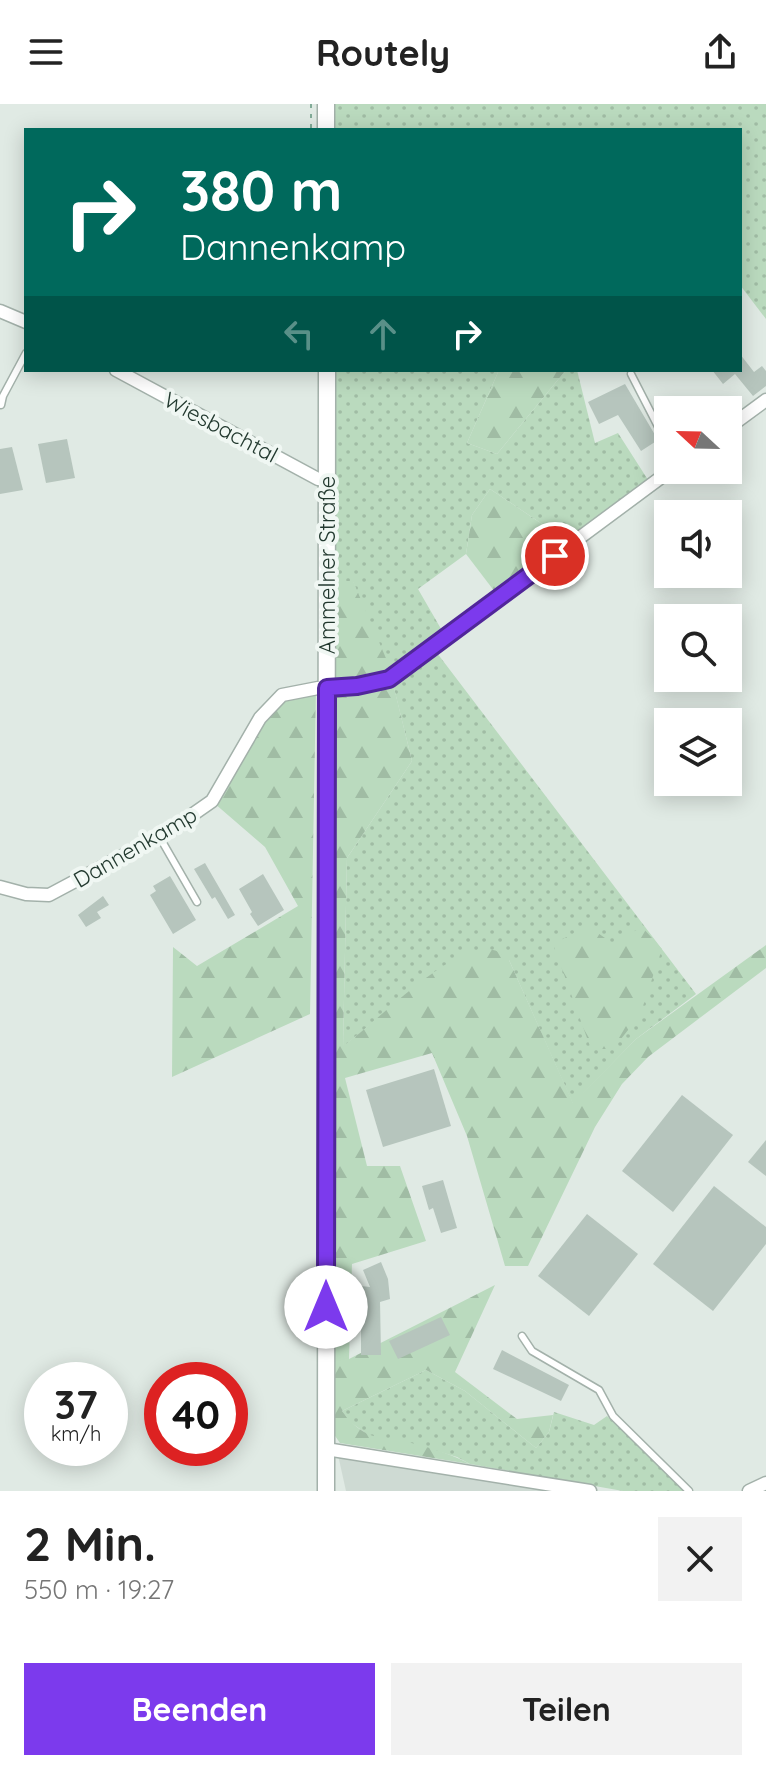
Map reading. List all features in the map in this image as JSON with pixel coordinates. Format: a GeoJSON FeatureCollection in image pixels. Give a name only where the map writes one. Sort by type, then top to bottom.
{"type":"FeatureCollection","features":[{"type":"Feature","properties":{"kind":"street"},"geometry":{"type":"LineString","coordinates":[[326,104],[326,128]]}},
{"type":"Feature","properties":{"kind":"street"},"geometry":{"type":"LineString","coordinates":[[0,311],[24,321]]}},
{"type":"Feature","properties":{"kind":"street","name":"Wiesbachtal"},"geometry":{"type":"LineString","coordinates":[[120,372],[318,479],[328,480]]}},
{"type":"Feature","properties":{"kind":"street","name":"Ammelner Straße"},"geometry":{"type":"LineString","coordinates":[[326,1491],[327,372]]}},
{"type":"Feature","properties":{"kind":"street"},"geometry":{"type":"LineString","coordinates":[[742,418],[766,400]]}},
{"type":"Feature","properties":{"kind":"street","name":"Dannenkamp"},"geometry":{"type":"LineString","coordinates":[[0,887],[26,894],[49,895],[159,836],[212,801],[260,718],[282,695],[389,679],[654,483]]}},
{"type":"Feature","properties":{"kind":"street"},"geometry":{"type":"LineString","coordinates":[[326,1441],[590,1491]]}},
{"type":"Feature","properties":{"kind":"street"},"geometry":{"type":"LineString","coordinates":[[749,1491],[766,1483]]}},
{"type":"Feature","properties":{"kind":"lane"},"geometry":{"type":"LineString","coordinates":[[1,405],[24,357]]}},
{"type":"Feature","properties":{"kind":"lane"},"geometry":{"type":"LineString","coordinates":[[631,374],[654,419]]}},
{"type":"Feature","properties":{"kind":"lane"},"geometry":{"type":"LineString","coordinates":[[159,836],[197,902]]}},
{"type":"Feature","properties":{"kind":"lane"},"geometry":{"type":"LineString","coordinates":[[522,1336],[532,1351],[599,1390],[613,1416],[689,1491]]}},
{"type":"Feature","properties":{"kind":"path"},"geometry":{"type":"LineString","coordinates":[[311,104],[311,128]]}},
{"type":"Feature","properties":{"kind":"shaded area"},"geometry":{"type":"Polygon","coordinates":[[[338,1455],[556,1491],[346,1491],[338,1455]]]}},
{"type":"Feature","properties":{"kind":"green space"},"geometry":{"type":"Polygon","coordinates":[[[324,104],[766,104],[766,319],[742,288],[742,128],[325,128],[324,104]]]}},
{"type":"Feature","properties":{"kind":"green space"},"geometry":{"type":"Polygon","coordinates":[[[328,372],[498,372],[467,443],[497,454],[564,372],[577,372],[595,443],[618,433],[650,483],[569,542],[490,489],[472,515],[466,554],[418,589],[444,634],[391,675],[353,582],[330,581],[328,372]]]}},
{"type":"Feature","properties":{"kind":"green space"},"geometry":{"type":"Polygon","coordinates":[[[498,372],[564,372],[497,454],[467,443],[498,372]]]}},
{"type":"Feature","properties":{"kind":"green space"},"geometry":{"type":"Polygon","coordinates":[[[490,489],[569,542],[498,596],[466,554],[472,515],[490,489]]]}},
{"type":"Feature","properties":{"kind":"green space"},"geometry":{"type":"Polygon","coordinates":[[[330,581],[353,581],[388,663],[412,761],[347,858],[343,1046],[437,970],[477,950],[493,950],[509,960],[573,1103],[636,1039],[766,945],[766,968],[648,1057],[622,1084],[595,1127],[528,1266],[505,1266],[467,1136],[432,1053],[345,1078],[367,1166],[400,1166],[426,1241],[352,1264],[349,1359],[495,1285],[455,1372],[517,1419],[553,1415],[549,1432],[536,1448],[465,1391],[426,1370],[342,1411],[367,1433],[423,1446],[470,1464],[340,1443],[333,1433],[330,581]]]}},
{"type":"Feature","properties":{"kind":"green space"},"geometry":{"type":"Polygon","coordinates":[[[434,649],[696,994],[636,1039],[573,1104],[509,960],[432,974],[343,1047],[347,858],[412,761],[392,680],[434,649]]]}},
{"type":"Feature","properties":{"kind":"green space"},"geometry":{"type":"Polygon","coordinates":[[[316,688],[310,1014],[172,1077],[173,947],[197,966],[298,906],[265,847],[214,803],[261,719],[283,696],[316,688]]]}},
{"type":"Feature","properties":{"kind":"green space"},"geometry":{"type":"Polygon","coordinates":[[[588,926],[612,943],[642,927],[662,949],[640,1015],[613,1049],[591,1049],[553,944],[588,926]]]}},
{"type":"Feature","properties":{"kind":"green space"},"geometry":{"type":"Polygon","coordinates":[[[426,1370],[465,1391],[536,1448],[549,1432],[554,1412],[594,1425],[607,1416],[686,1491],[623,1491],[470,1464],[413,1444],[374,1439],[350,1422],[342,1411],[426,1370]]]}},
{"type":"Feature","properties":{"kind":"building"},"geometry":{"type":"Polygon","coordinates":[[[742,357],[754,372],[762,366],[766,371],[766,386],[753,396],[735,374],[723,384],[714,372],[742,372],[742,357]]]}},
{"type":"Feature","properties":{"kind":"building"},"geometry":{"type":"Polygon","coordinates":[[[625,384],[654,433],[654,443],[641,451],[618,415],[599,424],[588,402],[625,384]]]}},
{"type":"Feature","properties":{"kind":"building"},"geometry":{"type":"Polygon","coordinates":[[[67,439],[75,478],[46,483],[38,444],[67,439]]]}},
{"type":"Feature","properties":{"kind":"building"},"geometry":{"type":"Polygon","coordinates":[[[12,447],[23,490],[0,494],[0,449],[12,447]]]}},
{"type":"Feature","properties":{"kind":"building"},"geometry":{"type":"Polygon","coordinates":[[[205,863],[235,915],[228,919],[194,869],[205,863]]]}},
{"type":"Feature","properties":{"kind":"building"},"geometry":{"type":"Polygon","coordinates":[[[263,874],[284,910],[258,926],[239,889],[263,874]]]}},
{"type":"Feature","properties":{"kind":"building"},"geometry":{"type":"Polygon","coordinates":[[[170,876],[196,920],[173,934],[150,895],[156,891],[153,886],[170,876]]]}},
{"type":"Feature","properties":{"kind":"building"},"geometry":{"type":"Polygon","coordinates":[[[103,896],[109,905],[97,912],[101,918],[86,927],[78,915],[103,896]]]}},
{"type":"Feature","properties":{"kind":"building"},"geometry":{"type":"Polygon","coordinates":[[[434,1069],[451,1126],[383,1147],[366,1090],[434,1069]]]}},
{"type":"Feature","properties":{"kind":"building"},"geometry":{"type":"Polygon","coordinates":[[[682,1095],[733,1135],[673,1212],[622,1171],[682,1095]]]}},
{"type":"Feature","properties":{"kind":"building"},"geometry":{"type":"Polygon","coordinates":[[[766,1140],[766,1176],[748,1162],[766,1140]]]}},
{"type":"Feature","properties":{"kind":"building"},"geometry":{"type":"Polygon","coordinates":[[[443,1180],[457,1228],[441,1233],[433,1208],[429,1210],[422,1186],[443,1180]]]}},
{"type":"Feature","properties":{"kind":"building"},"geometry":{"type":"Polygon","coordinates":[[[714,1186],[766,1227],[766,1244],[713,1311],[653,1264],[714,1186]]]}},
{"type":"Feature","properties":{"kind":"building"},"geometry":{"type":"Polygon","coordinates":[[[587,1214],[638,1254],[589,1316],[538,1276],[587,1214]]]}},
{"type":"Feature","properties":{"kind":"building"},"geometry":{"type":"Polygon","coordinates":[[[381,1262],[388,1279],[390,1299],[380,1302],[381,1355],[361,1355],[361,1286],[370,1287],[363,1270],[381,1262]]]}},
{"type":"Feature","properties":{"kind":"building"},"geometry":{"type":"Polygon","coordinates":[[[441,1317],[450,1335],[398,1359],[389,1341],[441,1317]]]}},
{"type":"Feature","properties":{"kind":"building"},"geometry":{"type":"Polygon","coordinates":[[[502,1350],[569,1385],[561,1401],[493,1369],[502,1350]]]}},
{"type":"Feature","properties":{"kind":"route"},"geometry":{"type":"LineString","coordinates":[[326,1307],[327,688],[389,679],[555,556]]}}]}
